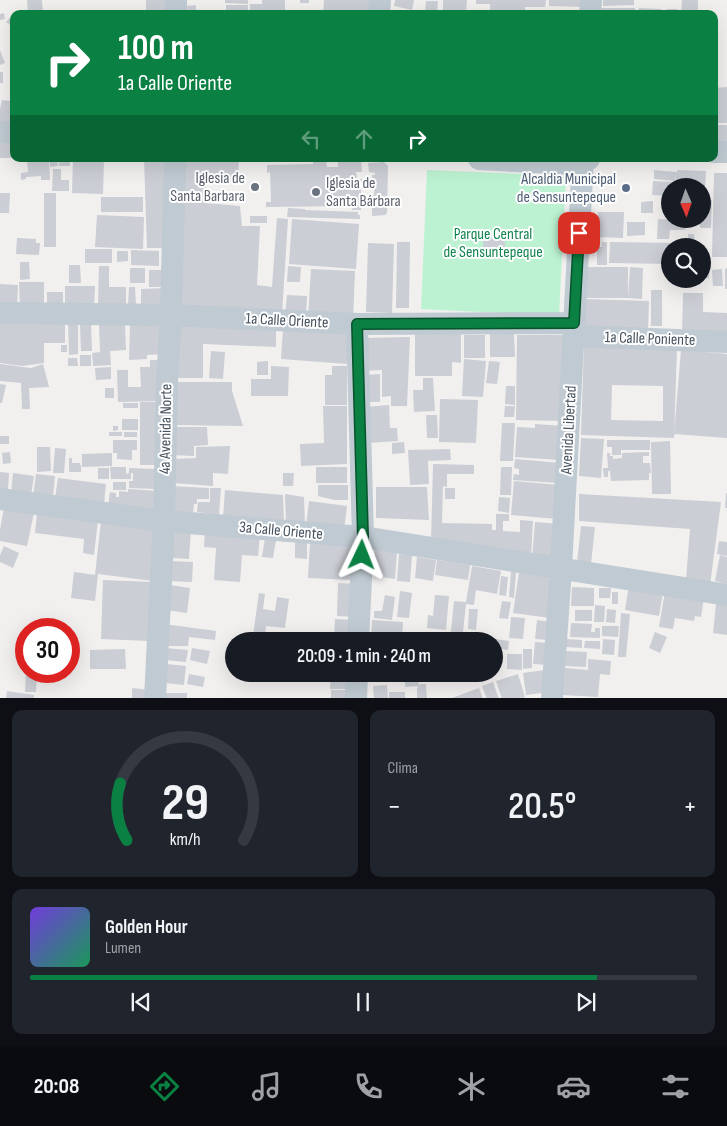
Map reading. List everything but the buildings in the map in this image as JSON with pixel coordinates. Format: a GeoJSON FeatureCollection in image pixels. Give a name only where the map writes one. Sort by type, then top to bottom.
{"type":"FeatureCollection","features":[{"type":"Feature","properties":{"kind":"street","name":"4a Avenida Norte"},"geometry":{"type":"LineString","coordinates":[[155,698],[164,521],[175,162]]}},
{"type":"Feature","properties":{"kind":"street"},"geometry":{"type":"LineString","coordinates":[[533,162],[569,164],[577,162]]}},
{"type":"Feature","properties":{"kind":"street","name":"Avenida Libertad"},"geometry":{"type":"LineString","coordinates":[[552,698],[585,162]]}},
{"type":"Feature","properties":{"kind":"street","name":"1a Calle Oriente"},"geometry":{"type":"LineString","coordinates":[[0,314],[171,315],[357,324],[574,330]]}},
{"type":"Feature","properties":{"kind":"street"},"geometry":{"type":"LineString","coordinates":[[357,324],[363,537],[358,632]]}},
{"type":"Feature","properties":{"kind":"street","name":"1a Calle Poniente"},"geometry":{"type":"LineString","coordinates":[[574,330],[727,342]]}},
{"type":"Feature","properties":{"kind":"street","name":"3a Calle Oriente"},"geometry":{"type":"LineString","coordinates":[[0,499],[164,521],[363,537],[727,595]]}},
{"type":"Feature","properties":{"kind":"street"},"geometry":{"type":"LineString","coordinates":[[356,698],[357,682]]}},
{"type":"Feature","properties":{"kind":"green space","name":"Parque Central de Sensuntepeque"},"geometry":{"type":"Polygon","coordinates":[[[427,170],[566,176],[559,316],[421,309],[427,170]]]}},
{"type":"Feature","properties":{"kind":"place","name":"Iglesia de Santa Barbara"},"geometry":{"type":"Point","coordinates":[255,187]}},
{"type":"Feature","properties":{"kind":"place","name":"Alcaldia Municipal de Sensuntepeque"},"geometry":{"type":"Point","coordinates":[626,188]}},
{"type":"Feature","properties":{"kind":"place","name":"Iglesia de Santa Bárbara"},"geometry":{"type":"Point","coordinates":[316,192]}},
{"type":"Feature","properties":{"kind":"route"},"geometry":{"type":"LineString","coordinates":[[362,555],[357,324],[574,323],[579,233]]}}]}
